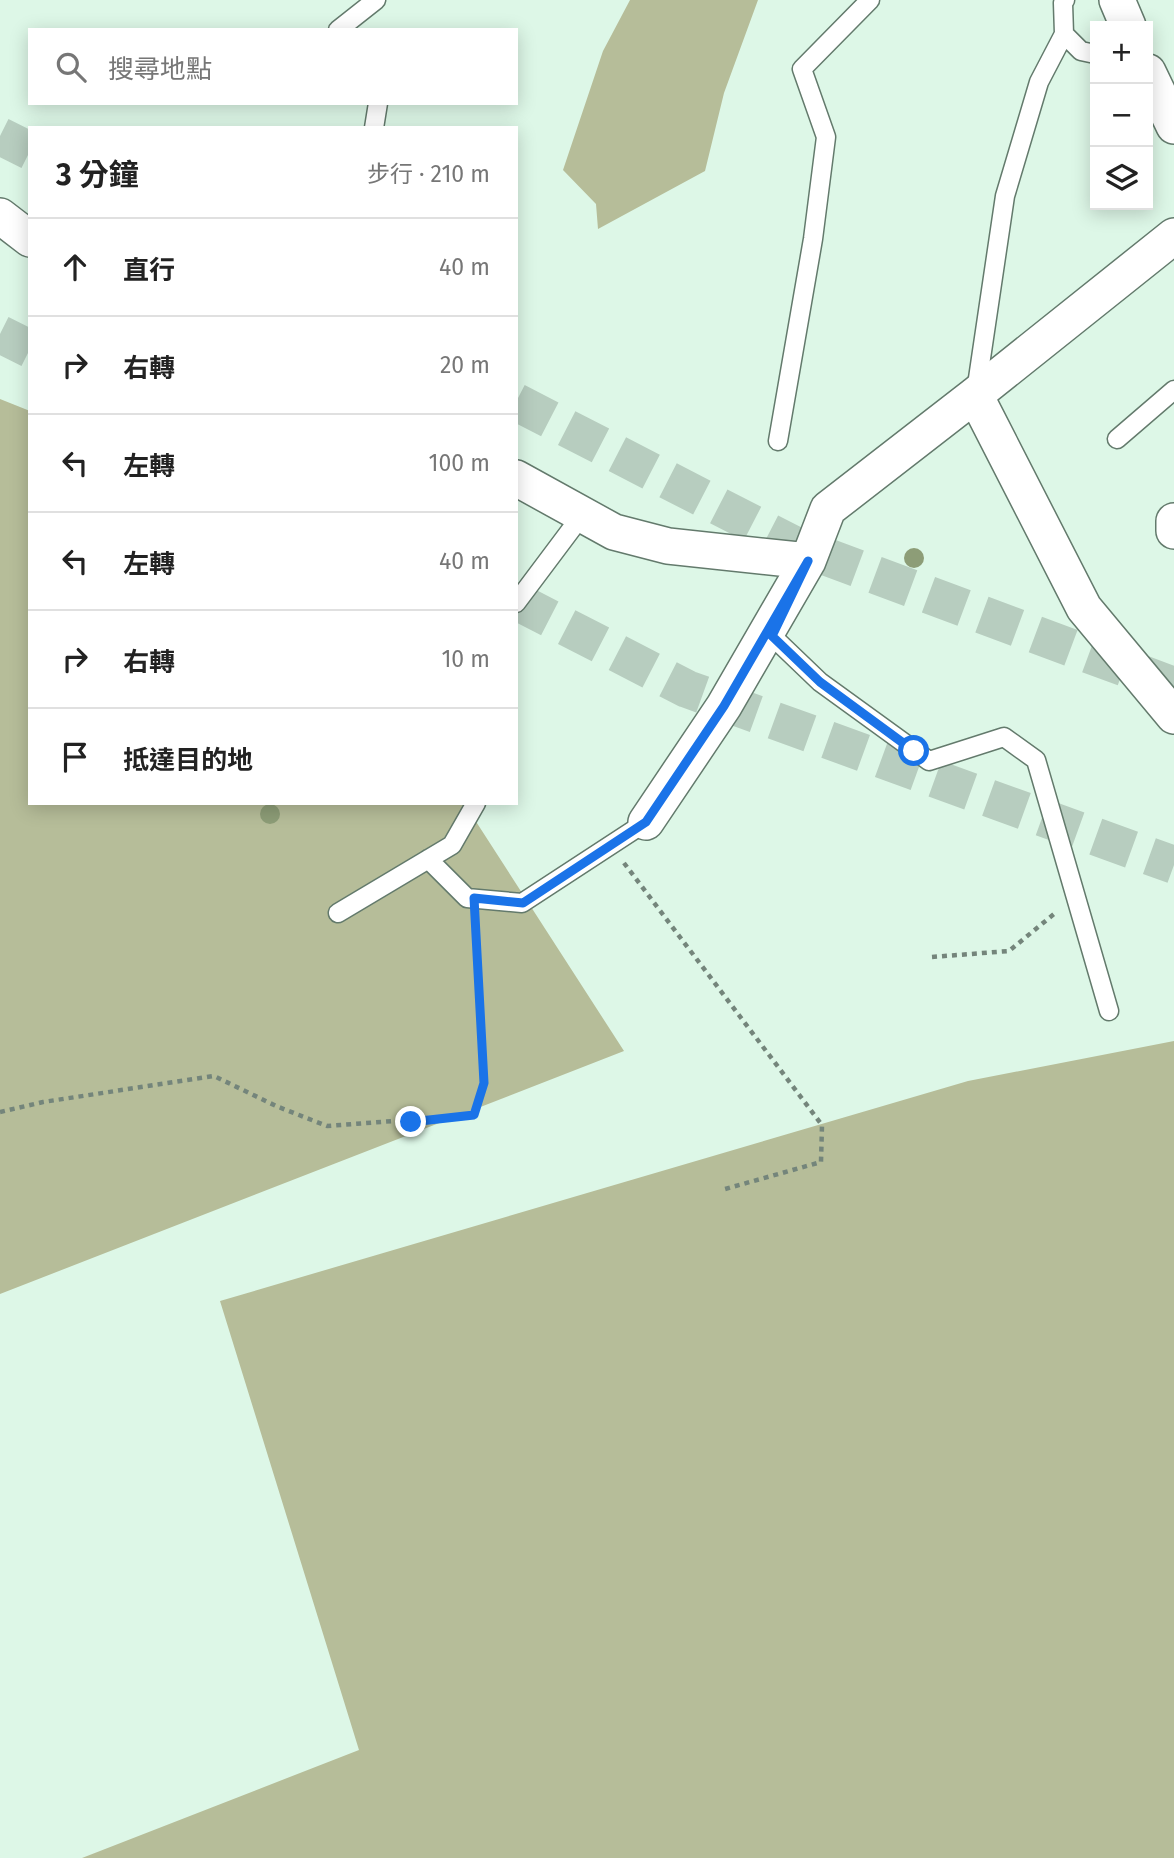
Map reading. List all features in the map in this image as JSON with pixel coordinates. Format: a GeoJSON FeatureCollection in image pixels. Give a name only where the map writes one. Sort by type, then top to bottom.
{"type":"FeatureCollection","features":[{"type":"Feature","properties":{"kind":"street"},"geometry":{"type":"LineString","coordinates":[[1117,0],[1126,21]]}},
{"type":"Feature","properties":{"kind":"street"},"geometry":{"type":"LineString","coordinates":[[1153,82],[1174,126]]}},
{"type":"Feature","properties":{"kind":"street"},"geometry":{"type":"LineString","coordinates":[[0,216],[28,237]]}},
{"type":"Feature","properties":{"kind":"street"},"geometry":{"type":"LineString","coordinates":[[646,822],[724,706],[808,561],[828,509],[975,396],[1174,236]]}},
{"type":"Feature","properties":{"kind":"street"},"geometry":{"type":"LineString","coordinates":[[975,396],[1084,608],[1174,716]]}},
{"type":"Feature","properties":{"kind":"street"},"geometry":{"type":"LineString","coordinates":[[518,479],[614,532],[668,546],[808,561]]}},
{"type":"Feature","properties":{"kind":"street"},"geometry":{"type":"LineString","coordinates":[[1174,521],[1174,531]]}},
{"type":"Feature","properties":{"kind":"lane"},"geometry":{"type":"LineString","coordinates":[[341,28],[376,0]]}},
{"type":"Feature","properties":{"kind":"lane"},"geometry":{"type":"LineString","coordinates":[[778,441],[813,239],[826,137],[802,69],[870,0]]}},
{"type":"Feature","properties":{"kind":"lane"},"geometry":{"type":"LineString","coordinates":[[975,396],[1004,197],[1039,82],[1064,34],[1065,0]]}},
{"type":"Feature","properties":{"kind":"lane"},"geometry":{"type":"LineString","coordinates":[[1064,34],[1081,51],[1090,53]]}},
{"type":"Feature","properties":{"kind":"lane"},"geometry":{"type":"LineString","coordinates":[[374,126],[378,105]]}},
{"type":"Feature","properties":{"kind":"lane"},"geometry":{"type":"LineString","coordinates":[[1117,439],[1174,390]]}},
{"type":"Feature","properties":{"kind":"lane"},"geometry":{"type":"LineString","coordinates":[[518,600],[582,515]]}},
{"type":"Feature","properties":{"kind":"lane"},"geometry":{"type":"LineString","coordinates":[[808,561],[772,636],[820,682],[929,761],[1004,737],[1036,760],[1109,1011]]}},
{"type":"Feature","properties":{"kind":"lane"},"geometry":{"type":"LineString","coordinates":[[338,913],[452,845],[475,805]]}},
{"type":"Feature","properties":{"kind":"lane"},"geometry":{"type":"LineString","coordinates":[[428,859],[467,898],[523,903],[646,822]]}},
{"type":"Feature","properties":{"kind":"path"},"geometry":{"type":"LineString","coordinates":[[611,845],[822,1125],[821,1162],[725,1189]]}},
{"type":"Feature","properties":{"kind":"path"},"geometry":{"type":"LineString","coordinates":[[932,957],[1009,951],[1076,897]]}},
{"type":"Feature","properties":{"kind":"path"},"geometry":{"type":"LineString","coordinates":[[0,1112],[44,1102],[214,1076],[276,1106],[327,1126],[474,1115],[484,1083],[474,898]]}},
{"type":"Feature","properties":{"kind":"green space"},"geometry":{"type":"Polygon","coordinates":[[[630,0],[758,0],[724,93],[705,171],[598,229],[596,204],[563,170],[603,51],[630,0]]]}},
{"type":"Feature","properties":{"kind":"green space"},"geometry":{"type":"Polygon","coordinates":[[[0,399],[28,410],[28,805],[465,805],[624,1051],[0,1294],[0,399]]]}},
{"type":"Feature","properties":{"kind":"green space"},"geometry":{"type":"Polygon","coordinates":[[[1174,1041],[1174,1858],[82,1858],[359,1750],[220,1301],[968,1081],[1174,1041]]]}},
{"type":"Feature","properties":{"kind":"tunnel"},"geometry":{"type":"LineString","coordinates":[[0,136],[28,150]]}},
{"type":"Feature","properties":{"kind":"tunnel"},"geometry":{"type":"LineString","coordinates":[[0,334],[28,348]]}},
{"type":"Feature","properties":{"kind":"tunnel"},"geometry":{"type":"LineString","coordinates":[[518,403],[792,544],[1174,686]]}},
{"type":"Feature","properties":{"kind":"tunnel"},"geometry":{"type":"LineString","coordinates":[[518,602],[687,689],[1174,865]]}},
{"type":"Feature","properties":{"kind":"route"},"geometry":{"type":"LineString","coordinates":[[411,1122],[474,1115],[484,1083],[474,898],[523,903],[646,822],[724,706],[808,561],[772,636],[820,682],[914,751]]}}]}
